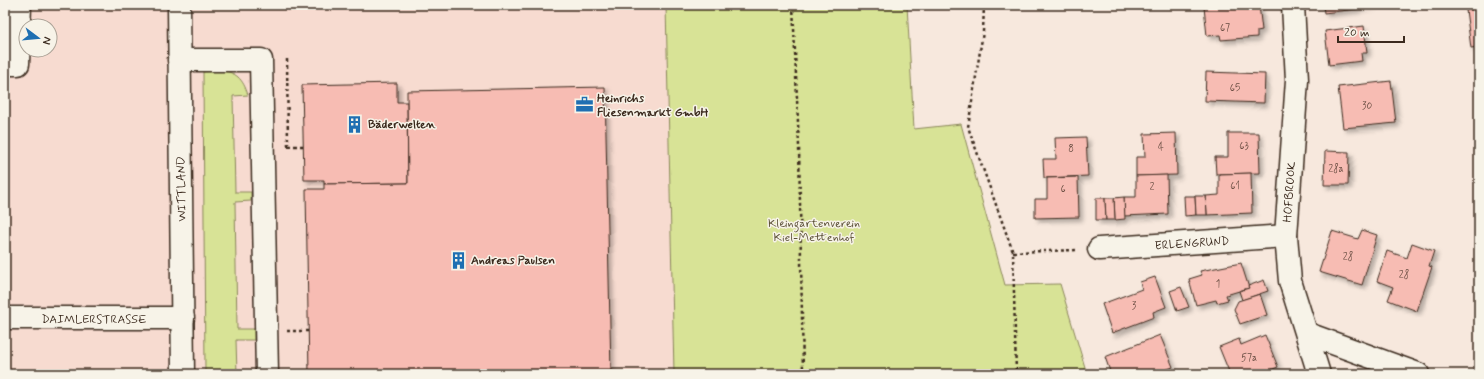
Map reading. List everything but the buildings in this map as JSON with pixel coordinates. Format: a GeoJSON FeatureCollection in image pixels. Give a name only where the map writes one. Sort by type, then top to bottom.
{"type":"FeatureCollection","features":[{"type":"Feature","properties":{"kind":"street"},"geometry":{"type":"LineString","coordinates":[[5,64],[18,64],[20,5]]}},
{"type":"Feature","properties":{"kind":"street","name":"WITTLAND"},"geometry":{"type":"LineString","coordinates":[[179,5],[183,374]]}},
{"type":"Feature","properties":{"kind":"street","name":"HOFBROOK"},"geometry":{"type":"LineString","coordinates":[[1293,5],[1297,80],[1286,236],[1290,281],[1308,334],[1319,374]]}},
{"type":"Feature","properties":{"kind":"street"},"geometry":{"type":"LineString","coordinates":[[179,60],[262,60],[267,374]]}},
{"type":"Feature","properties":{"kind":"street","name":"ERLENGRUND"},"geometry":{"type":"LineString","coordinates":[[1098,249],[1286,236]]}},
{"type":"Feature","properties":{"kind":"street","name":"DAIMLERSTRASSE"},"geometry":{"type":"LineString","coordinates":[[5,318],[183,318]]}},
{"type":"Feature","properties":{"kind":"street"},"geometry":{"type":"LineString","coordinates":[[1308,334],[1418,374]]}},
{"type":"Feature","properties":{"kind":"path"},"geometry":{"type":"LineString","coordinates":[[793,5],[799,146],[803,374]]}},
{"type":"Feature","properties":{"kind":"path"},"geometry":{"type":"LineString","coordinates":[[984,5],[983,32],[968,128],[1013,252],[1016,374]]}},
{"type":"Feature","properties":{"kind":"path"},"geometry":{"type":"LineString","coordinates":[[287,59],[288,146],[304,146]]}},
{"type":"Feature","properties":{"kind":"path"},"geometry":{"type":"LineString","coordinates":[[1013,252],[1098,249]]}},
{"type":"Feature","properties":{"kind":"shaded area"},"geometry":{"type":"Polygon","coordinates":[[[5,5],[666,5],[674,374],[5,374],[5,5]]]}},
{"type":"Feature","properties":{"kind":"green space","name":"Kleingartenverein Kiel-Mettenhof"},"geometry":{"type":"Polygon","coordinates":[[[666,5],[907,5],[914,129],[961,124],[1005,285],[1060,284],[1087,374],[674,374],[666,5]]]}},
{"type":"Feature","properties":{"kind":"green space"},"geometry":{"type":"Polygon","coordinates":[[[203,72],[230,72],[238,77],[244,84],[248,95],[233,96],[235,192],[251,192],[251,201],[235,202],[237,329],[254,329],[254,340],[236,340],[237,374],[205,374],[203,72]]]}},
{"type":"Feature","properties":{"kind":"place","name":"Heinrichs Fliesenmarkt GmbH"},"geometry":{"type":"Point","coordinates":[584,105]}},
{"type":"Feature","properties":{"kind":"place","name":"Bäderwelten"},"geometry":{"type":"Point","coordinates":[355,124]}},
{"type":"Feature","properties":{"kind":"place","name":"Andreas Paulsen"},"geometry":{"type":"Point","coordinates":[458,260]}}]}
